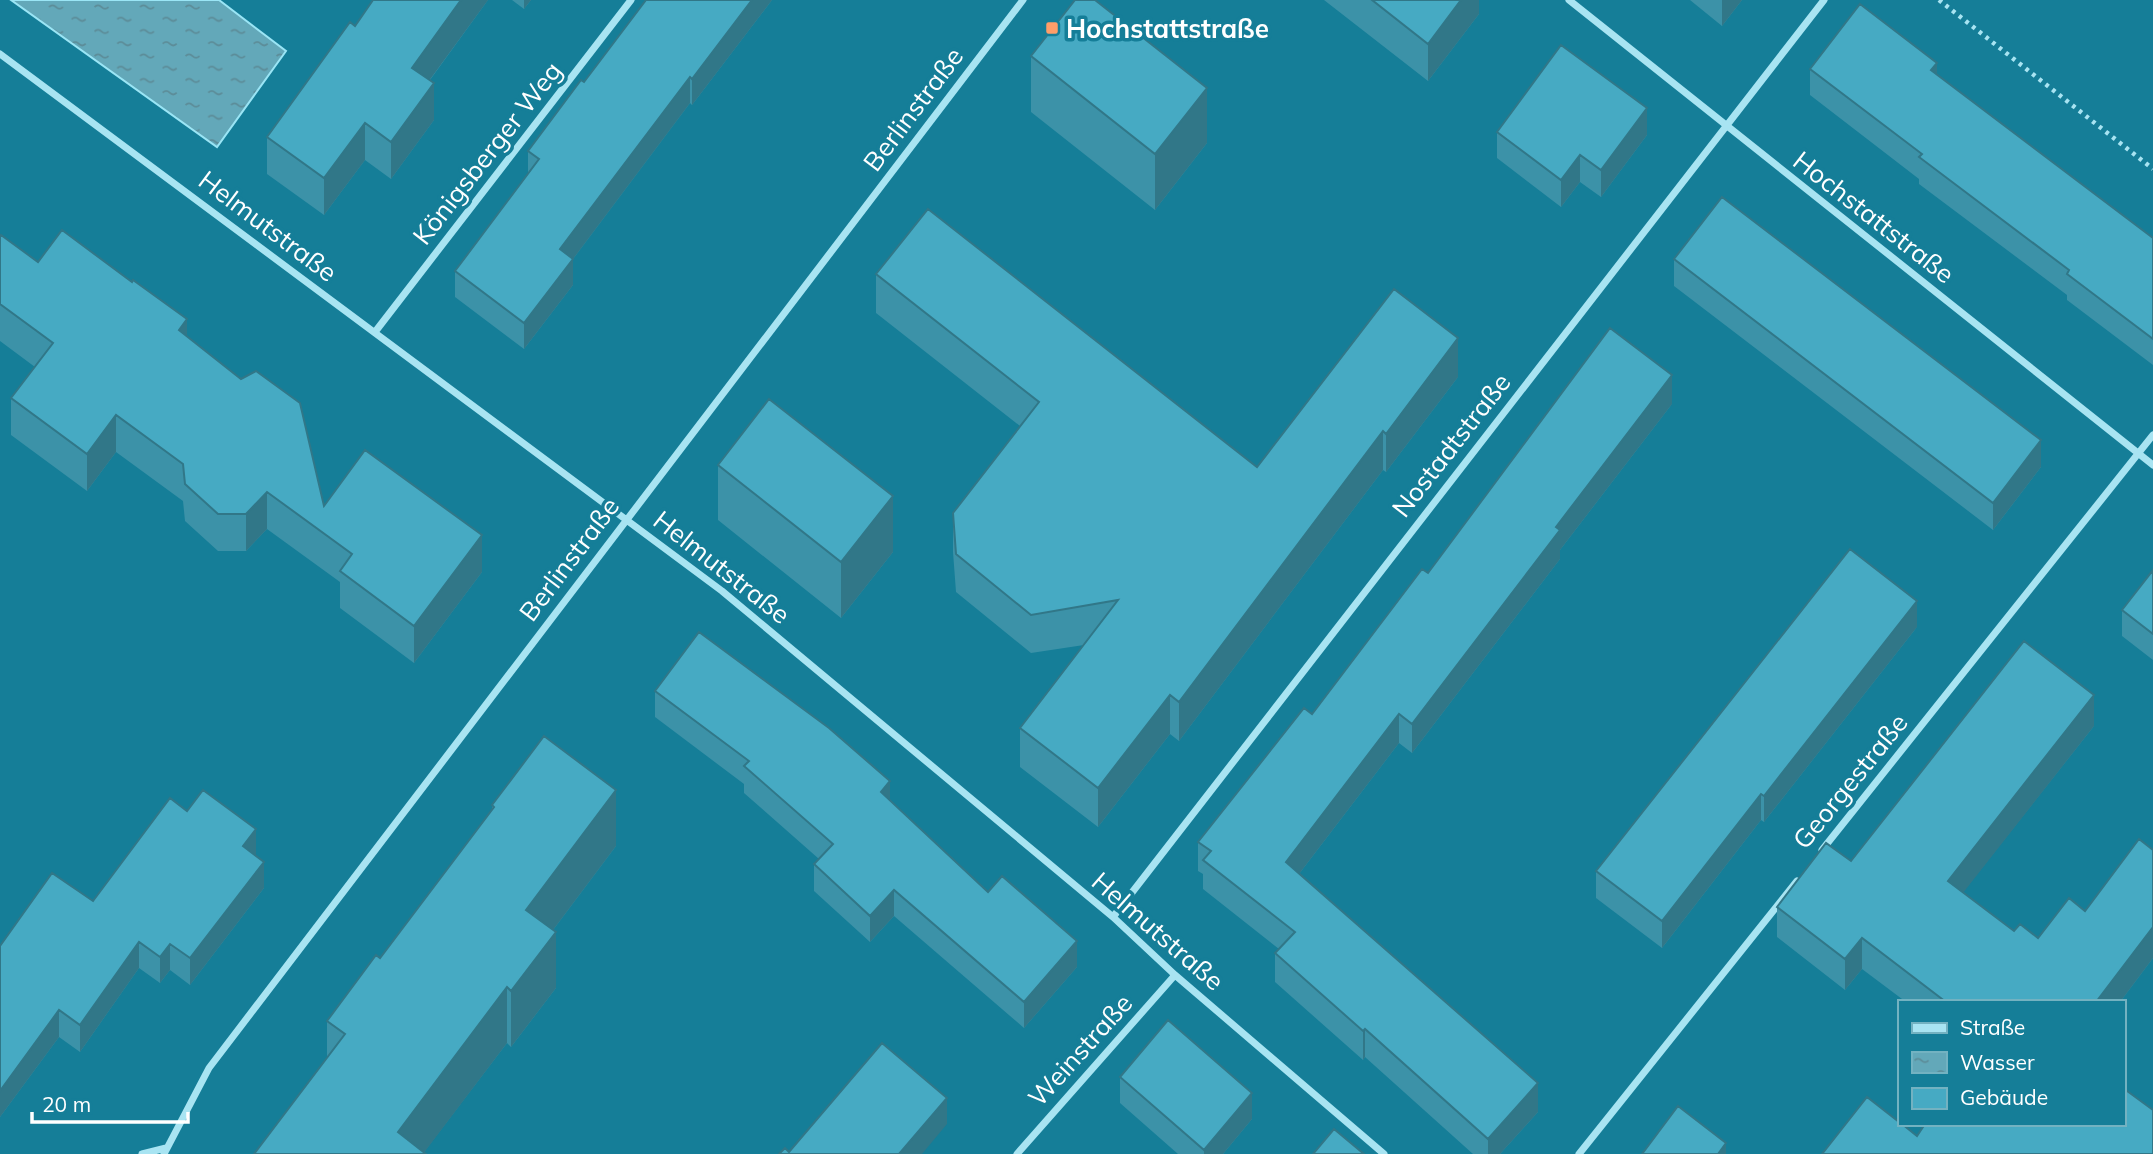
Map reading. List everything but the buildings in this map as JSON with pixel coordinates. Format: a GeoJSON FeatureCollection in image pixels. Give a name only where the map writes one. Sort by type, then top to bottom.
{"type":"FeatureCollection","features":[{"type":"Feature","properties":{"kind":"street","name":"Königsberger Weg"},"geometry":{"type":"LineString","coordinates":[[375,332],[631,0]]}},
{"type":"Feature","properties":{"kind":"street","name":"Berlinstraße"},"geometry":{"type":"LineString","coordinates":[[165,1151],[209,1068],[1023,0]]}},
{"type":"Feature","properties":{"kind":"street","name":"Hochstattstraße"},"geometry":{"type":"LineString","coordinates":[[1569,0],[2153,466]]}},
{"type":"Feature","properties":{"kind":"street","name":"Nostadtstraße"},"geometry":{"type":"LineString","coordinates":[[1113,917],[1824,0]]}},
{"type":"Feature","properties":{"kind":"street","name":"Helmutstraße"},"geometry":{"type":"LineString","coordinates":[[0,54],[722,591],[1113,917],[1175,975],[1384,1154]]}},
{"type":"Feature","properties":{"kind":"street","name":"Georgestraße"},"geometry":{"type":"LineString","coordinates":[[1820,852],[2153,435]]}},
{"type":"Feature","properties":{"kind":"street","name":"Georgestraße"},"geometry":{"type":"LineString","coordinates":[[1579,1154],[1803,874]]}},
{"type":"Feature","properties":{"kind":"street","name":"Weinstraße"},"geometry":{"type":"LineString","coordinates":[[1017,1154],[1175,975]]}},
{"type":"Feature","properties":{"kind":"street"},"geometry":{"type":"LineString","coordinates":[[142,1154],[165,1151]]}},
{"type":"Feature","properties":{"kind":"path"},"geometry":{"type":"LineString","coordinates":[[1939,0],[2153,169]]}},
{"type":"Feature","properties":{"kind":"water"},"geometry":{"type":"Polygon","coordinates":[[[11,0],[219,0],[286,51],[217,147],[11,0]]]}},
{"type":"Feature","properties":{"kind":"place","name":"Hochstattstraße"},"geometry":{"type":"Point","coordinates":[1052,28]}}]}
